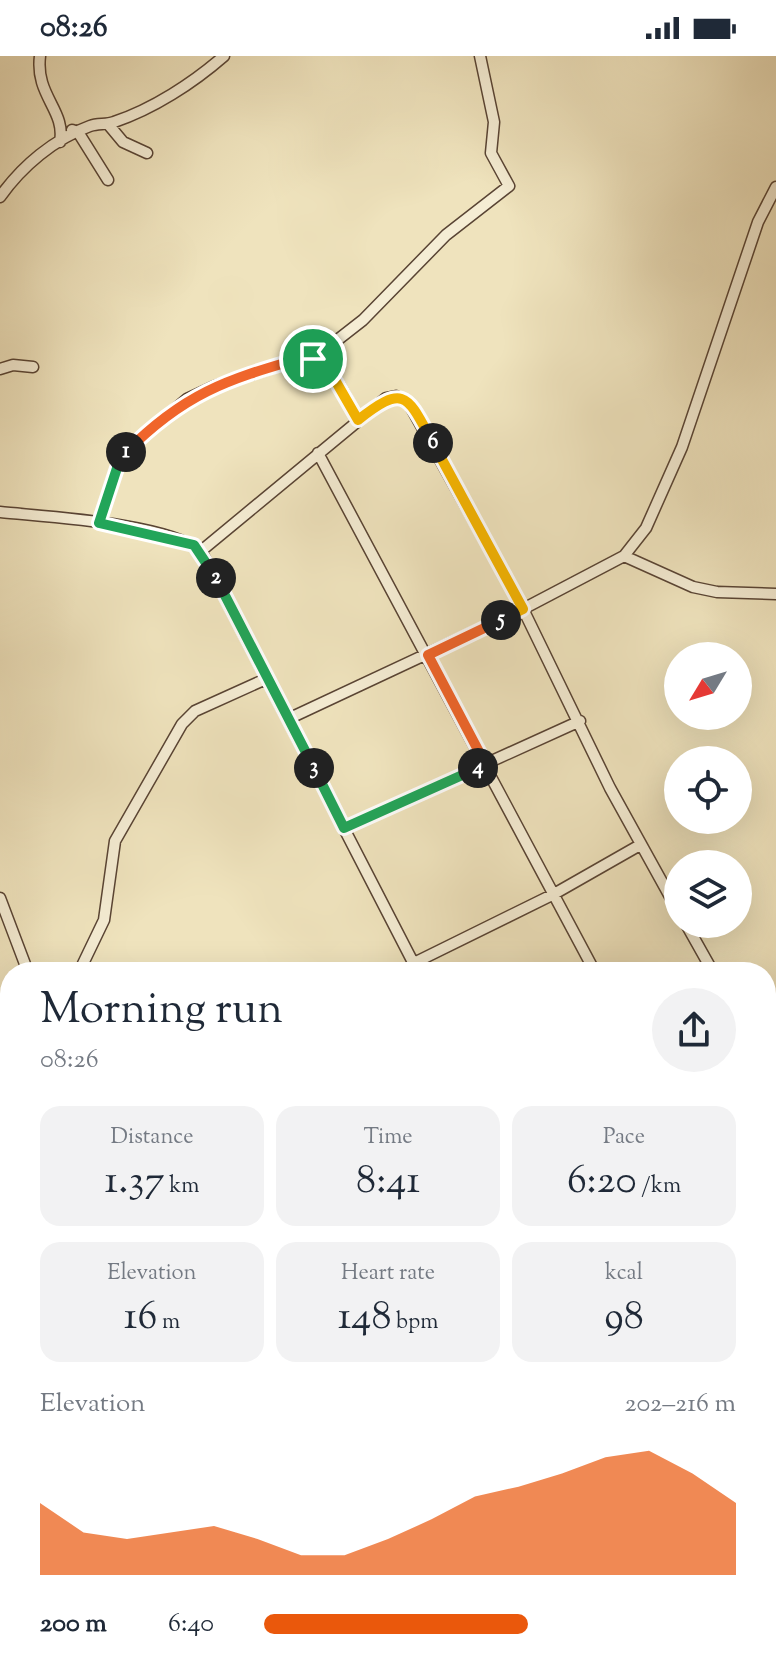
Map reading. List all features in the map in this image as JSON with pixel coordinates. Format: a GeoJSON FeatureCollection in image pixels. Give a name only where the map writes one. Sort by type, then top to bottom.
{"type":"FeatureCollection","features":[{"type":"Feature","properties":{"kind":"street"},"geometry":{"type":"LineString","coordinates":[[40,56],[40,87],[63,127],[60,142]]}},
{"type":"Feature","properties":{"kind":"street"},"geometry":{"type":"LineString","coordinates":[[0,197],[26,166],[60,142],[78,132],[108,124],[146,107],[208,70],[224,56]]}},
{"type":"Feature","properties":{"kind":"street"},"geometry":{"type":"LineString","coordinates":[[313,359],[363,320],[446,235],[510,185],[491,153],[494,122],[480,56]]}},
{"type":"Feature","properties":{"kind":"street"},"geometry":{"type":"LineString","coordinates":[[108,124],[123,142],[147,153]]}},
{"type":"Feature","properties":{"kind":"street"},"geometry":{"type":"LineString","coordinates":[[63,127],[78,132],[108,180]]}},
{"type":"Feature","properties":{"kind":"street"},"geometry":{"type":"LineString","coordinates":[[288,719],[523,609],[624,556],[646,528],[682,447],[758,222],[776,187]]}},
{"type":"Feature","properties":{"kind":"street"},"geometry":{"type":"LineString","coordinates":[[99,523],[119,462],[127,450],[187,399],[215,386],[302,358],[313,359],[331,373],[358,420]]}},
{"type":"Feature","properties":{"kind":"street"},"geometry":{"type":"LineString","coordinates":[[0,369],[13,365],[33,367]]}},
{"type":"Feature","properties":{"kind":"street"},"geometry":{"type":"LineString","coordinates":[[201,551],[386,398],[396,396],[408,402],[523,609],[640,845],[664,887]]}},
{"type":"Feature","properties":{"kind":"street"},"geometry":{"type":"LineString","coordinates":[[318,453],[590,962]]}},
{"type":"Feature","properties":{"kind":"street"},"geometry":{"type":"LineString","coordinates":[[0,512],[99,523],[176,538],[201,551],[413,962]]}},
{"type":"Feature","properties":{"kind":"street"},"geometry":{"type":"LineString","coordinates":[[624,556],[693,587],[717,592],[776,594]]}},
{"type":"Feature","properties":{"kind":"street"},"geometry":{"type":"LineString","coordinates":[[84,962],[104,920],[115,841],[187,716],[268,678]]}},
{"type":"Feature","properties":{"kind":"street"},"geometry":{"type":"LineString","coordinates":[[344,828],[580,721]]}},
{"type":"Feature","properties":{"kind":"street"},"geometry":{"type":"LineString","coordinates":[[427,962],[640,845]]}},
{"type":"Feature","properties":{"kind":"street"},"geometry":{"type":"LineString","coordinates":[[0,898],[24,962]]}},
{"type":"Feature","properties":{"kind":"street"},"geometry":{"type":"LineString","coordinates":[[694,938],[707,962]]}},
{"type":"Feature","properties":{"kind":"route"},"geometry":{"type":"LineString","coordinates":[[302,358],[313,359],[331,373],[358,420],[386,398],[396,396],[408,402],[523,609],[428,655],[486,765],[344,828],[201,551],[176,538],[99,523],[119,462],[127,450],[187,399],[215,386],[302,358]]}}]}
